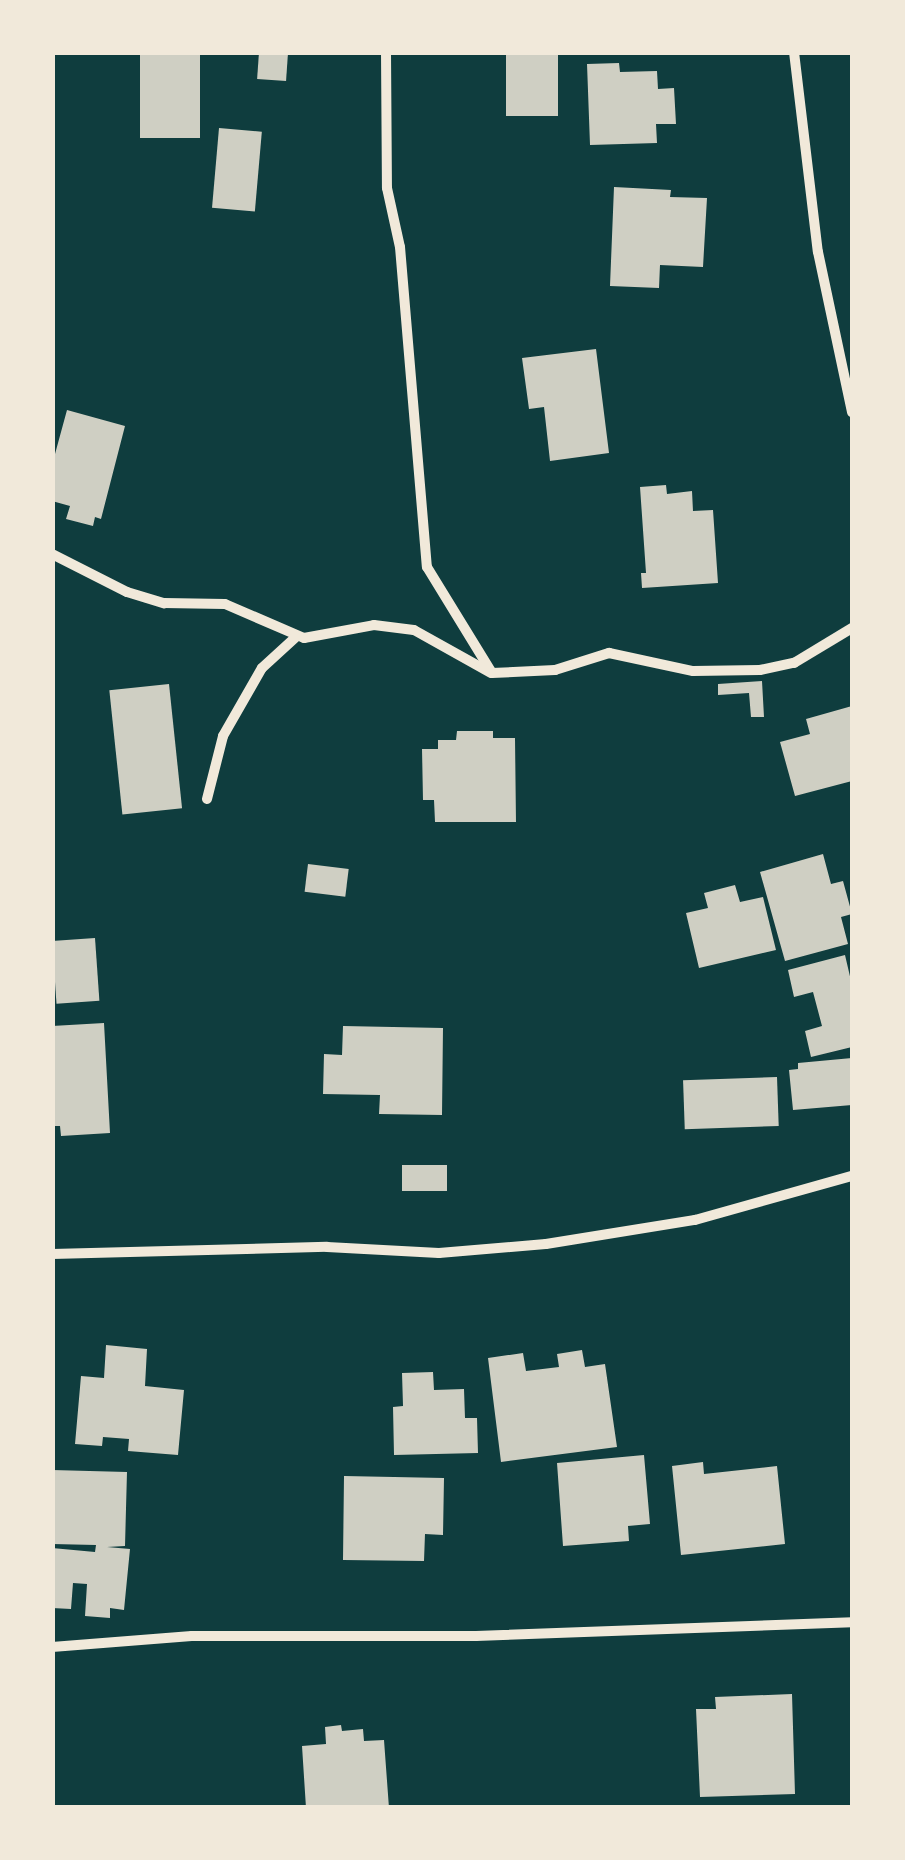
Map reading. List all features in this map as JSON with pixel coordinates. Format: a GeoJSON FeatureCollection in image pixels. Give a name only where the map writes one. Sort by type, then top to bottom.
{"type":"FeatureCollection","features":[{"type":"Feature","properties":{"kind":"street"},"geometry":{"type":"LineString","coordinates":[[386,52],[387,188],[400,246],[427,566],[492,673]]}},
{"type":"Feature","properties":{"kind":"street"},"geometry":{"type":"LineString","coordinates":[[794,52],[818,252],[852,412]]}},
{"type":"Feature","properties":{"kind":"street"},"geometry":{"type":"LineString","coordinates":[[52,554],[127,592],[164,603],[225,604],[304,638],[374,626],[414,630],[492,673],[554,670],[609,653],[693,671],[760,670],[794,662],[852,628]]}},
{"type":"Feature","properties":{"kind":"street"},"geometry":{"type":"LineString","coordinates":[[207,798],[223,736],[262,668],[297,636]]}},
{"type":"Feature","properties":{"kind":"street"},"geometry":{"type":"LineString","coordinates":[[52,1254],[327,1248],[439,1253],[546,1244],[694,1220],[852,1176]]}},
{"type":"Feature","properties":{"kind":"street"},"geometry":{"type":"LineString","coordinates":[[52,1647],[192,1636],[476,1636],[852,1622]]}},
{"type":"Feature","properties":{"kind":"building"},"geometry":{"type":"Polygon","coordinates":[[[140,52],[200,52],[200,138],[140,138],[140,52]]]}},
{"type":"Feature","properties":{"kind":"building"},"geometry":{"type":"Polygon","coordinates":[[[259,52],[288,54],[286,81],[257,79],[259,52]]]}},
{"type":"Feature","properties":{"kind":"building"},"geometry":{"type":"Polygon","coordinates":[[[506,52],[558,52],[558,116],[506,116],[506,52]]]}},
{"type":"Feature","properties":{"kind":"building"},"geometry":{"type":"Polygon","coordinates":[[[619,63],[620,72],[657,71],[658,89],[674,88],[676,124],[656,124],[657,143],[590,145],[587,64],[619,63]]]}},
{"type":"Feature","properties":{"kind":"building"},"geometry":{"type":"Polygon","coordinates":[[[219,128],[262,132],[255,211],[212,208],[219,128]]]}},
{"type":"Feature","properties":{"kind":"building"},"geometry":{"type":"Polygon","coordinates":[[[614,187],[671,190],[670,197],[707,198],[703,267],[660,265],[659,288],[610,286],[614,187]]]}},
{"type":"Feature","properties":{"kind":"building"},"geometry":{"type":"Polygon","coordinates":[[[596,349],[609,453],[550,461],[544,407],[529,409],[522,358],[596,349]]]}},
{"type":"Feature","properties":{"kind":"building"},"geometry":{"type":"Polygon","coordinates":[[[67,410],[125,426],[101,519],[95,517],[93,526],[66,519],[70,506],[52,501],[52,465],[67,410]]]}},
{"type":"Feature","properties":{"kind":"building"},"geometry":{"type":"Polygon","coordinates":[[[666,485],[667,494],[692,491],[693,511],[713,510],[718,583],[642,588],[641,573],[646,573],[640,487],[666,485]]]}},
{"type":"Feature","properties":{"kind":"building"},"geometry":{"type":"Polygon","coordinates":[[[762,681],[764,717],[751,717],[749,693],[718,695],[718,684],[762,681]]]}},
{"type":"Feature","properties":{"kind":"building"},"geometry":{"type":"Polygon","coordinates":[[[169,684],[182,808],[122,815],[109,690],[169,684]]]}},
{"type":"Feature","properties":{"kind":"building"},"geometry":{"type":"Polygon","coordinates":[[[852,706],[852,781],[795,796],[780,742],[810,734],[806,719],[852,706]]]}},
{"type":"Feature","properties":{"kind":"building"},"geometry":{"type":"Polygon","coordinates":[[[457,731],[493,731],[493,738],[515,738],[516,822],[435,822],[434,800],[423,800],[422,749],[438,749],[438,740],[456,740],[457,731]]]}},
{"type":"Feature","properties":{"kind":"building"},"geometry":{"type":"Polygon","coordinates":[[[823,854],[831,884],[843,881],[852,914],[841,917],[848,944],[785,961],[760,872],[823,854]]]}},
{"type":"Feature","properties":{"kind":"building"},"geometry":{"type":"Polygon","coordinates":[[[308,864],[349,869],[345,897],[305,892],[308,864]]]}},
{"type":"Feature","properties":{"kind":"building"},"geometry":{"type":"Polygon","coordinates":[[[735,885],[740,902],[763,897],[776,950],[699,968],[686,913],[708,908],[704,893],[735,885]]]}},
{"type":"Feature","properties":{"kind":"building"},"geometry":{"type":"Polygon","coordinates":[[[95,938],[99,1001],[56,1004],[52,941],[95,938]]]}},
{"type":"Feature","properties":{"kind":"building"},"geometry":{"type":"Polygon","coordinates":[[[845,955],[852,985],[852,1047],[811,1057],[805,1031],[822,1026],[813,992],[794,997],[788,970],[845,955]]]}},
{"type":"Feature","properties":{"kind":"building"},"geometry":{"type":"Polygon","coordinates":[[[104,1023],[110,1133],[61,1136],[60,1126],[52,1126],[52,1026],[104,1023]]]}},
{"type":"Feature","properties":{"kind":"building"},"geometry":{"type":"Polygon","coordinates":[[[343,1026],[443,1028],[442,1115],[379,1114],[380,1095],[323,1094],[324,1054],[342,1055],[343,1026]]]}},
{"type":"Feature","properties":{"kind":"building"},"geometry":{"type":"Polygon","coordinates":[[[852,1058],[852,1105],[793,1110],[789,1070],[798,1069],[798,1063],[852,1058]]]}},
{"type":"Feature","properties":{"kind":"building"},"geometry":{"type":"Polygon","coordinates":[[[777,1077],[779,1126],[685,1129],[683,1080],[777,1077]]]}},
{"type":"Feature","properties":{"kind":"building"},"geometry":{"type":"Polygon","coordinates":[[[402,1165],[447,1165],[447,1191],[402,1191],[402,1165]]]}},
{"type":"Feature","properties":{"kind":"building"},"geometry":{"type":"Polygon","coordinates":[[[106,1345],[147,1349],[145,1386],[184,1390],[178,1455],[128,1451],[129,1439],[103,1437],[102,1446],[75,1444],[81,1376],[104,1378],[106,1345]]]}},
{"type":"Feature","properties":{"kind":"building"},"geometry":{"type":"Polygon","coordinates":[[[582,1350],[585,1367],[605,1364],[617,1447],[501,1462],[488,1358],[523,1353],[526,1371],[559,1367],[557,1354],[582,1350]]]}},
{"type":"Feature","properties":{"kind":"building"},"geometry":{"type":"Polygon","coordinates":[[[433,1372],[434,1390],[464,1389],[465,1418],[477,1418],[478,1453],[394,1455],[393,1407],[403,1406],[402,1373],[433,1372]]]}},
{"type":"Feature","properties":{"kind":"building"},"geometry":{"type":"Polygon","coordinates":[[[644,1455],[650,1524],[628,1526],[629,1541],[563,1546],[557,1463],[644,1455]]]}},
{"type":"Feature","properties":{"kind":"building"},"geometry":{"type":"Polygon","coordinates":[[[703,1462],[704,1474],[777,1466],[785,1544],[681,1555],[672,1466],[703,1462]]]}},
{"type":"Feature","properties":{"kind":"building"},"geometry":{"type":"Polygon","coordinates":[[[52,1470],[127,1472],[125,1546],[107,1547],[130,1549],[124,1610],[110,1608],[110,1618],[85,1616],[87,1584],[73,1583],[71,1609],[52,1608],[52,1548],[95,1552],[96,1545],[52,1544],[52,1470]]]}},
{"type":"Feature","properties":{"kind":"building"},"geometry":{"type":"Polygon","coordinates":[[[344,1476],[444,1478],[443,1535],[425,1534],[424,1561],[343,1560],[344,1476]]]}},
{"type":"Feature","properties":{"kind":"building"},"geometry":{"type":"Polygon","coordinates":[[[792,1694],[795,1794],[700,1797],[696,1709],[716,1709],[715,1697],[792,1694]]]}},
{"type":"Feature","properties":{"kind":"building"},"geometry":{"type":"Polygon","coordinates":[[[341,1725],[342,1731],[363,1729],[364,1741],[384,1740],[389,1808],[306,1808],[302,1746],[326,1744],[325,1727],[341,1725]]]}}]}
